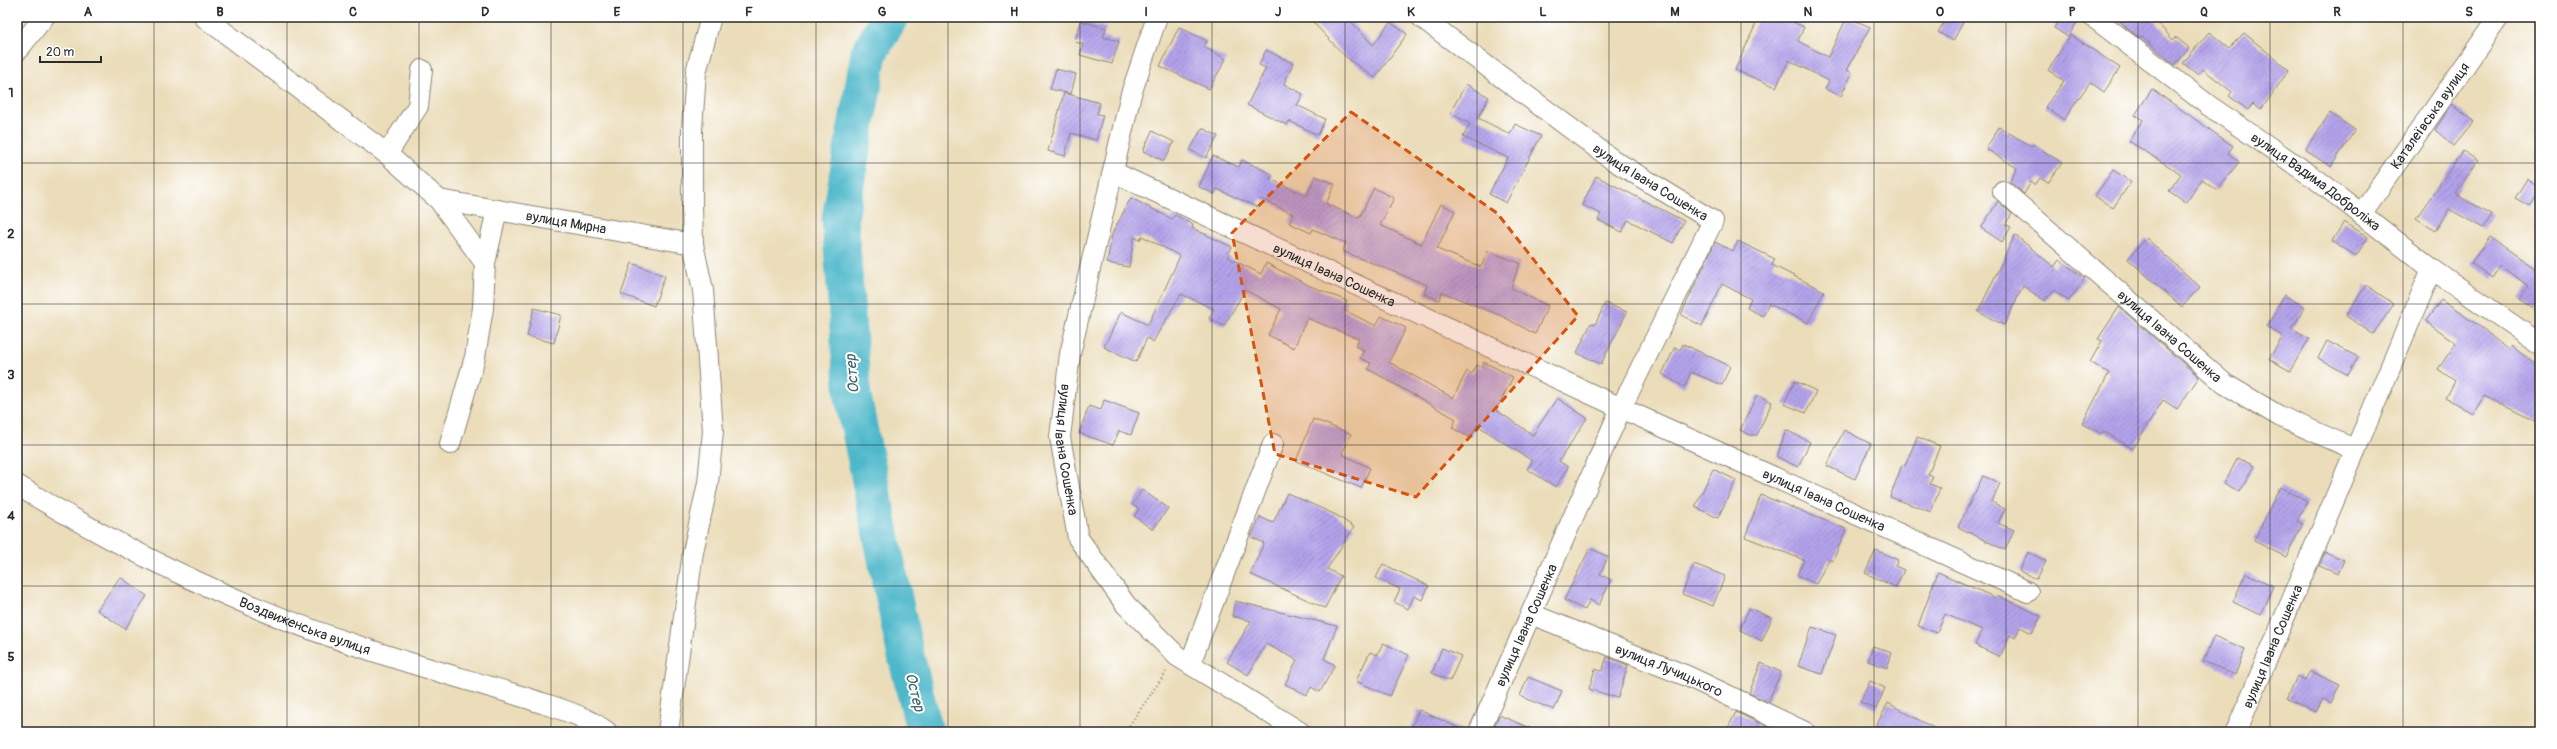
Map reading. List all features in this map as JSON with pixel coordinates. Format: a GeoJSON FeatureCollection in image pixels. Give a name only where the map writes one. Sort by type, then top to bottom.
{"type":"FeatureCollection","features":[{"type":"Feature","properties":{"kind":"street"},"geometry":{"type":"LineString","coordinates":[[17,51],[44,17]]}},
{"type":"Feature","properties":{"kind":"street"},"geometry":{"type":"LineString","coordinates":[[204,17],[387,154],[439,200],[485,262]]}},
{"type":"Feature","properties":{"kind":"street"},"geometry":{"type":"LineString","coordinates":[[668,732],[675,696],[693,552],[708,483],[713,431],[703,290],[693,244],[692,129],[696,72],[711,17]]}},
{"type":"Feature","properties":{"kind":"street","name":"вулиця Івана Сошенка"},"geometry":{"type":"LineString","coordinates":[[1157,17],[1132,94],[1070,354],[1060,437],[1078,538],[1126,605],[1184,660],[1300,732]]}},
{"type":"Feature","properties":{"kind":"street","name":"вулиця Івана Сошенка"},"geometry":{"type":"LineString","coordinates":[[1421,17],[1613,160],[1713,220],[1622,408],[1479,732]]}},
{"type":"Feature","properties":{"kind":"street","name":"вулиця Вадима Доброліжа"},"geometry":{"type":"LineString","coordinates":[[2093,17],[2208,104],[2316,179],[2432,269],[2540,344]]}},
{"type":"Feature","properties":{"kind":"street","name":"Каталеївська вулиця"},"geometry":{"type":"LineString","coordinates":[[2361,214],[2499,17]]}},
{"type":"Feature","properties":{"kind":"street"},"geometry":{"type":"LineString","coordinates":[[387,154],[418,106],[422,70]]}},
{"type":"Feature","properties":{"kind":"street","name":"вулиця Івана Сошенка"},"geometry":{"type":"LineString","coordinates":[[1113,172],[1622,408],[2028,592]]}},
{"type":"Feature","properties":{"kind":"street","name":"вулиця Івана Сошенка"},"geometry":{"type":"LineString","coordinates":[[2004,190],[2225,384],[2279,416],[2356,450]]}},
{"type":"Feature","properties":{"kind":"street","name":"вулиця Мирна"},"geometry":{"type":"LineString","coordinates":[[439,200],[693,244]]}},
{"type":"Feature","properties":{"kind":"street"},"geometry":{"type":"LineString","coordinates":[[450,444],[475,357],[483,308],[485,262],[497,210]]}},
{"type":"Feature","properties":{"kind":"street","name":"вулиця Івана Сошенка"},"geometry":{"type":"LineString","coordinates":[[2236,732],[2432,269]]}},
{"type":"Feature","properties":{"kind":"street"},"geometry":{"type":"LineString","coordinates":[[1184,660],[1273,444]]}},
{"type":"Feature","properties":{"kind":"street","name":"Воздвиженська вулиця"},"geometry":{"type":"LineString","coordinates":[[17,484],[52,507],[151,558],[259,607],[375,652],[574,714],[607,732]]}},
{"type":"Feature","properties":{"kind":"street","name":"вулиця Лучицького"},"geometry":{"type":"LineString","coordinates":[[1531,614],[1687,676],[1805,732]]}},
{"type":"Feature","properties":{"kind":"path"},"geometry":{"type":"LineString","coordinates":[[1125,732],[1184,660]]}},
{"type":"Feature","properties":{"kind":"highlighted area"},"geometry":{"type":"Polygon","coordinates":[[[1351,112],[1497,213],[1578,316],[1416,497],[1275,454],[1232,233],[1351,112]]]}},
{"type":"Feature","properties":{"kind":"building"},"geometry":{"type":"Polygon","coordinates":[[[1308,17],[1347,17],[1373,45],[1390,22],[1407,34],[1375,78],[1346,57],[1308,17]]]}},
{"type":"Feature","properties":{"kind":"building"},"geometry":{"type":"Polygon","coordinates":[[[1759,17],[1782,17],[1804,27],[1798,41],[1828,57],[1847,17],[1870,27],[1847,70],[1852,73],[1841,96],[1825,89],[1829,81],[1789,60],[1776,87],[1735,70],[1759,17]]]}},
{"type":"Feature","properties":{"kind":"building"},"geometry":{"type":"Polygon","coordinates":[[[1947,17],[1966,17],[1953,41],[1938,32],[1947,17]]]}},
{"type":"Feature","properties":{"kind":"building"},"geometry":{"type":"Polygon","coordinates":[[[2061,17],[2080,17],[2068,37],[2054,28],[2061,17]]]}},
{"type":"Feature","properties":{"kind":"building"},"geometry":{"type":"Polygon","coordinates":[[[2116,17],[2152,17],[2173,40],[2176,37],[2189,48],[2175,65],[2142,37],[2140,38],[2129,30],[2116,17]]]}},
{"type":"Feature","properties":{"kind":"building"},"geometry":{"type":"Polygon","coordinates":[[[1081,21],[1106,28],[1103,37],[1119,41],[1112,64],[1080,55],[1083,44],[1075,42],[1081,21]]]}},
{"type":"Feature","properties":{"kind":"building"},"geometry":{"type":"Polygon","coordinates":[[[1179,27],[1207,41],[1204,47],[1226,59],[1209,89],[1160,66],[1179,27]]]}},
{"type":"Feature","properties":{"kind":"building"},"geometry":{"type":"Polygon","coordinates":[[[2209,32],[2229,48],[2244,33],[2289,70],[2261,110],[2253,104],[2248,110],[2229,96],[2232,92],[2203,69],[2198,75],[2183,63],[2209,32]]]}},
{"type":"Feature","properties":{"kind":"building"},"geometry":{"type":"Polygon","coordinates":[[[2071,35],[2120,68],[2104,92],[2090,82],[2064,120],[2045,107],[2064,81],[2048,70],[2071,35]]]}},
{"type":"Feature","properties":{"kind":"building"},"geometry":{"type":"Polygon","coordinates":[[[1266,50],[1293,63],[1284,84],[1303,94],[1297,105],[1325,119],[1318,135],[1289,121],[1287,125],[1247,105],[1266,68],[1259,65],[1266,50]]]}},
{"type":"Feature","properties":{"kind":"building"},"geometry":{"type":"Polygon","coordinates":[[[1056,69],[1076,74],[1071,94],[1050,89],[1056,69]]]}},
{"type":"Feature","properties":{"kind":"building"},"geometry":{"type":"Polygon","coordinates":[[[1466,84],[1489,97],[1478,118],[1510,134],[1515,124],[1541,136],[1506,203],[1489,194],[1508,158],[1463,137],[1470,124],[1450,113],[1466,84]]]}},
{"type":"Feature","properties":{"kind":"building"},"geometry":{"type":"Polygon","coordinates":[[[2152,89],[2233,146],[2228,153],[2239,162],[2217,190],[2202,179],[2186,203],[2169,191],[2181,174],[2129,141],[2143,120],[2135,115],[2152,89]]]}},
{"type":"Feature","properties":{"kind":"building"},"geometry":{"type":"Polygon","coordinates":[[[1064,93],[1100,103],[1097,114],[1103,115],[1096,140],[1071,133],[1065,156],[1048,151],[1064,93]]]}},
{"type":"Feature","properties":{"kind":"building"},"geometry":{"type":"Polygon","coordinates":[[[2452,104],[2474,122],[2454,146],[2435,130],[2452,104]]]}},
{"type":"Feature","properties":{"kind":"building"},"geometry":{"type":"Polygon","coordinates":[[[2330,113],[2355,130],[2331,167],[2305,150],[2330,113]]]}},
{"type":"Feature","properties":{"kind":"building"},"geometry":{"type":"Polygon","coordinates":[[[1999,127],[2031,146],[2033,144],[2062,163],[2048,183],[2040,178],[2035,185],[2031,182],[2024,194],[2010,182],[2017,168],[1986,149],[1999,127]]]}},
{"type":"Feature","properties":{"kind":"building"},"geometry":{"type":"Polygon","coordinates":[[[1202,128],[1218,136],[1206,158],[1190,150],[1202,128]]]}},
{"type":"Feature","properties":{"kind":"building"},"geometry":{"type":"Polygon","coordinates":[[[1152,131],[1174,142],[1164,161],[1143,151],[1152,131]]]}},
{"type":"Feature","properties":{"kind":"building"},"geometry":{"type":"Polygon","coordinates":[[[2463,151],[2478,161],[2455,194],[2491,214],[2483,228],[2449,209],[2435,231],[2416,218],[2463,151]]]}},
{"type":"Feature","properties":{"kind":"building"},"geometry":{"type":"Polygon","coordinates":[[[1213,156],[1239,167],[1242,160],[1272,174],[1270,179],[1307,196],[1315,176],[1335,184],[1326,204],[1359,218],[1374,188],[1394,198],[1380,225],[1421,244],[1441,204],[1455,211],[1437,249],[1481,267],[1488,251],[1520,263],[1511,288],[1548,306],[1535,334],[1502,316],[1442,292],[1439,300],[1424,294],[1427,285],[1342,251],[1346,243],[1313,229],[1311,233],[1289,223],[1293,214],[1261,199],[1257,207],[1217,189],[1215,194],[1199,187],[1213,156]]]}},
{"type":"Feature","properties":{"kind":"building"},"geometry":{"type":"Polygon","coordinates":[[[2113,170],[2131,182],[2113,208],[2095,196],[2113,170]]]}},
{"type":"Feature","properties":{"kind":"building"},"geometry":{"type":"Polygon","coordinates":[[[1596,176],[1684,221],[1673,243],[1628,220],[1622,232],[1598,220],[1601,214],[1582,205],[1596,176]]]}},
{"type":"Feature","properties":{"kind":"building"},"geometry":{"type":"Polygon","coordinates":[[[2527,179],[2540,187],[2529,206],[2515,198],[2527,179]]]}},
{"type":"Feature","properties":{"kind":"building"},"geometry":{"type":"Polygon","coordinates":[[[1131,198],[1172,219],[1175,215],[1193,225],[1192,228],[1232,247],[1227,257],[1261,274],[1266,263],[1308,285],[1347,301],[1344,310],[1376,326],[1381,316],[1406,328],[1389,362],[1453,398],[1467,371],[1472,374],[1477,365],[1482,368],[1484,362],[1513,377],[1496,410],[1533,435],[1557,398],[1587,418],[1559,461],[1568,467],[1556,487],[1527,469],[1532,461],[1477,425],[1471,438],[1452,428],[1456,419],[1368,369],[1371,363],[1360,358],[1364,350],[1355,346],[1359,339],[1307,318],[1294,348],[1268,335],[1281,309],[1245,290],[1224,326],[1209,318],[1214,309],[1181,294],[1153,342],[1147,338],[1136,362],[1104,347],[1121,312],[1148,325],[1180,256],[1142,236],[1140,240],[1134,237],[1129,267],[1107,263],[1112,234],[1131,198]]]}},
{"type":"Feature","properties":{"kind":"building"},"geometry":{"type":"Polygon","coordinates":[[[1998,201],[2012,214],[2005,224],[2011,227],[2002,242],[1981,228],[1998,201]]]}},
{"type":"Feature","properties":{"kind":"building"},"geometry":{"type":"Polygon","coordinates":[[[2344,222],[2368,237],[2356,256],[2332,241],[2344,222]]]}},
{"type":"Feature","properties":{"kind":"building"},"geometry":{"type":"Polygon","coordinates":[[[2015,235],[2054,267],[2059,260],[2085,278],[2069,301],[2053,290],[2045,301],[2023,286],[2004,325],[1978,312],[2015,235]]]}},
{"type":"Feature","properties":{"kind":"building"},"geometry":{"type":"Polygon","coordinates":[[[2490,237],[2540,272],[2540,313],[2520,299],[2529,286],[2500,266],[2492,278],[2471,263],[2490,237]]]}},
{"type":"Feature","properties":{"kind":"building"},"geometry":{"type":"Polygon","coordinates":[[[2146,238],[2200,287],[2182,307],[2128,259],[2146,238]]]}},
{"type":"Feature","properties":{"kind":"building"},"geometry":{"type":"Polygon","coordinates":[[[1738,241],[1775,259],[1772,265],[1824,291],[1808,323],[1769,304],[1763,316],[1747,308],[1751,299],[1722,284],[1702,326],[1681,315],[1715,242],[1733,251],[1738,241]]]}},
{"type":"Feature","properties":{"kind":"building"},"geometry":{"type":"Polygon","coordinates":[[[632,263],[665,276],[654,306],[621,294],[632,263]]]}},
{"type":"Feature","properties":{"kind":"building"},"geometry":{"type":"Polygon","coordinates":[[[2366,285],[2394,304],[2373,334],[2346,316],[2366,285]]]}},
{"type":"Feature","properties":{"kind":"building"},"geometry":{"type":"Polygon","coordinates":[[[2284,295],[2305,307],[2292,329],[2309,339],[2290,371],[2269,359],[2283,336],[2267,327],[2284,295]]]}},
{"type":"Feature","properties":{"kind":"building"},"geometry":{"type":"Polygon","coordinates":[[[2441,300],[2482,328],[2508,350],[2511,345],[2540,366],[2540,422],[2484,396],[2473,414],[2446,398],[2455,381],[2438,369],[2456,343],[2426,321],[2441,300]]]}},
{"type":"Feature","properties":{"kind":"building"},"geometry":{"type":"Polygon","coordinates":[[[1605,303],[1627,312],[1601,364],[1577,353],[1591,323],[1595,325],[1605,303]]]}},
{"type":"Feature","properties":{"kind":"building"},"geometry":{"type":"Polygon","coordinates":[[[2119,307],[2199,377],[2177,409],[2163,400],[2133,449],[2103,431],[2102,434],[2082,424],[2109,373],[2090,362],[2102,341],[2098,339],[2119,307]]]}},
{"type":"Feature","properties":{"kind":"building"},"geometry":{"type":"Polygon","coordinates":[[[534,308],[561,315],[554,343],[527,336],[534,308]]]}},
{"type":"Feature","properties":{"kind":"building"},"geometry":{"type":"Polygon","coordinates":[[[2327,341],[2358,357],[2348,375],[2318,358],[2327,341]]]}},
{"type":"Feature","properties":{"kind":"building"},"geometry":{"type":"Polygon","coordinates":[[[1683,344],[1730,366],[1722,385],[1691,372],[1684,387],[1662,374],[1675,347],[1680,350],[1683,344]]]}},
{"type":"Feature","properties":{"kind":"building"},"geometry":{"type":"Polygon","coordinates":[[[1795,381],[1816,391],[1806,413],[1784,404],[1795,381]]]}},
{"type":"Feature","properties":{"kind":"building"},"geometry":{"type":"Polygon","coordinates":[[[1757,395],[1772,402],[1757,435],[1750,435],[1740,430],[1757,395]]]}},
{"type":"Feature","properties":{"kind":"building"},"geometry":{"type":"Polygon","coordinates":[[[1104,400],[1139,413],[1131,435],[1119,431],[1113,445],[1079,433],[1089,406],[1101,410],[1104,400]]]}},
{"type":"Feature","properties":{"kind":"building"},"geometry":{"type":"Polygon","coordinates":[[[1313,419],[1351,434],[1342,454],[1370,468],[1361,488],[1296,461],[1313,419]]]}},
{"type":"Feature","properties":{"kind":"building"},"geometry":{"type":"Polygon","coordinates":[[[1786,430],[1810,442],[1798,467],[1777,457],[1786,430]]]}},
{"type":"Feature","properties":{"kind":"building"},"geometry":{"type":"Polygon","coordinates":[[[1844,430],[1871,444],[1855,479],[1827,466],[1844,430]]]}},
{"type":"Feature","properties":{"kind":"building"},"geometry":{"type":"Polygon","coordinates":[[[1917,437],[1940,446],[1928,475],[1933,476],[1930,484],[1940,488],[1931,512],[1890,497],[1902,465],[1905,466],[1917,437]]]}},
{"type":"Feature","properties":{"kind":"building"},"geometry":{"type":"Polygon","coordinates":[[[2238,458],[2254,466],[2240,492],[2224,483],[2238,458]]]}},
{"type":"Feature","properties":{"kind":"building"},"geometry":{"type":"Polygon","coordinates":[[[1713,469],[1736,480],[1718,518],[1695,507],[1713,469]]]}},
{"type":"Feature","properties":{"kind":"building"},"geometry":{"type":"Polygon","coordinates":[[[1983,476],[2000,483],[1992,502],[2005,509],[1998,523],[2014,530],[2005,550],[1958,527],[1983,476]]]}},
{"type":"Feature","properties":{"kind":"building"},"geometry":{"type":"Polygon","coordinates":[[[2280,487],[2307,502],[2297,521],[2303,524],[2286,557],[2254,541],[2280,487]]]}},
{"type":"Feature","properties":{"kind":"building"},"geometry":{"type":"Polygon","coordinates":[[[1142,490],[1168,508],[1153,530],[1134,516],[1139,509],[1132,505],[1142,490]]]}},
{"type":"Feature","properties":{"kind":"building"},"geometry":{"type":"Polygon","coordinates":[[[1287,493],[1336,515],[1354,527],[1327,569],[1341,576],[1325,608],[1250,574],[1264,543],[1251,537],[1260,517],[1273,523],[1287,493]]]}},
{"type":"Feature","properties":{"kind":"building"},"geometry":{"type":"Polygon","coordinates":[[[1761,495],[1846,529],[1833,561],[1829,559],[1816,584],[1797,575],[1804,560],[1745,537],[1761,495]]]}},
{"type":"Feature","properties":{"kind":"building"},"geometry":{"type":"Polygon","coordinates":[[[1590,548],[1608,557],[1600,574],[1611,580],[1599,605],[1590,600],[1585,610],[1564,600],[1590,548]]]}},
{"type":"Feature","properties":{"kind":"building"},"geometry":{"type":"Polygon","coordinates":[[[1876,550],[1898,560],[1895,566],[1904,570],[1896,587],[1865,573],[1876,550]]]}},
{"type":"Feature","properties":{"kind":"building"},"geometry":{"type":"Polygon","coordinates":[[[2028,552],[2046,561],[2037,579],[2019,571],[2028,552]]]}},
{"type":"Feature","properties":{"kind":"building"},"geometry":{"type":"Polygon","coordinates":[[[2325,552],[2344,560],[2338,574],[2319,566],[2325,552]]]}},
{"type":"Feature","properties":{"kind":"building"},"geometry":{"type":"Polygon","coordinates":[[[1383,564],[1429,586],[1422,600],[1414,596],[1408,609],[1394,602],[1400,589],[1376,578],[1383,564]]]}},
{"type":"Feature","properties":{"kind":"building"},"geometry":{"type":"Polygon","coordinates":[[[1694,564],[1725,576],[1713,606],[1682,594],[1694,564]]]}},
{"type":"Feature","properties":{"kind":"building"},"geometry":{"type":"Polygon","coordinates":[[[1938,572],[1996,598],[1997,595],[2041,616],[2032,633],[2020,627],[2015,638],[2010,635],[2000,657],[1975,645],[1982,630],[1945,614],[1937,633],[1918,626],[1938,572]]]}},
{"type":"Feature","properties":{"kind":"building"},"geometry":{"type":"Polygon","coordinates":[[[2246,573],[2273,586],[2260,615],[2233,602],[2246,573]]]}},
{"type":"Feature","properties":{"kind":"building"},"geometry":{"type":"Polygon","coordinates":[[[120,577],[147,596],[125,629],[97,610],[120,577]]]}},
{"type":"Feature","properties":{"kind":"building"},"geometry":{"type":"Polygon","coordinates":[[[1235,601],[1337,626],[1324,659],[1335,665],[1320,692],[1311,687],[1307,695],[1285,684],[1297,660],[1266,644],[1248,675],[1227,662],[1251,621],[1232,616],[1235,601]]]}},
{"type":"Feature","properties":{"kind":"building"},"geometry":{"type":"Polygon","coordinates":[[[1749,608],[1772,618],[1762,641],[1740,630],[1749,608]]]}},
{"type":"Feature","properties":{"kind":"building"},"geometry":{"type":"Polygon","coordinates":[[[1812,627],[1836,635],[1822,674],[1798,666],[1812,627]]]}},
{"type":"Feature","properties":{"kind":"building"},"geometry":{"type":"Polygon","coordinates":[[[2214,636],[2245,649],[2235,675],[2203,661],[2214,636]]]}},
{"type":"Feature","properties":{"kind":"building"},"geometry":{"type":"Polygon","coordinates":[[[1383,643],[1409,655],[1390,696],[1356,681],[1370,652],[1377,655],[1383,643]]]}},
{"type":"Feature","properties":{"kind":"building"},"geometry":{"type":"Polygon","coordinates":[[[1873,646],[1892,653],[1887,668],[1868,661],[1873,646]]]}},
{"type":"Feature","properties":{"kind":"building"},"geometry":{"type":"Polygon","coordinates":[[[1442,648],[1461,656],[1450,681],[1432,673],[1442,648]]]}},
{"type":"Feature","properties":{"kind":"building"},"geometry":{"type":"Polygon","coordinates":[[[1607,657],[1628,665],[1618,698],[1589,689],[1595,669],[1602,671],[1607,657]]]}},
{"type":"Feature","properties":{"kind":"building"},"geometry":{"type":"Polygon","coordinates":[[[1761,663],[1781,672],[1768,702],[1749,693],[1761,663]]]}},
{"type":"Feature","properties":{"kind":"building"},"geometry":{"type":"Polygon","coordinates":[[[2310,671],[2340,685],[2331,703],[2323,699],[2316,712],[2287,699],[2297,676],[2305,680],[2310,671]]]}},
{"type":"Feature","properties":{"kind":"building"},"geometry":{"type":"Polygon","coordinates":[[[1528,677],[1562,691],[1554,710],[1520,696],[1528,677]]]}},
{"type":"Feature","properties":{"kind":"building"},"geometry":{"type":"Polygon","coordinates":[[[1870,681],[1885,688],[1876,709],[1860,702],[1870,681]]]}},
{"type":"Feature","properties":{"kind":"building"},"geometry":{"type":"Polygon","coordinates":[[[1888,703],[1941,732],[1873,732],[1888,703]]]}},
{"type":"Feature","properties":{"kind":"building"},"geometry":{"type":"Polygon","coordinates":[[[1419,710],[1468,732],[1409,732],[1419,710]]]}},
{"type":"Feature","properties":{"kind":"building"},"geometry":{"type":"Polygon","coordinates":[[[1736,712],[1759,723],[1756,732],[1726,732],[1736,712]]]}},
{"type":"Feature","properties":{"kind":"building"},"geometry":{"type":"Polygon","coordinates":[[[1499,715],[1539,732],[1492,732],[1499,715]]]}},
{"type":"Feature","properties":{"kind":"waterway","name":"Остер"},"geometry":{"type":"LineString","coordinates":[[890,17],[869,53],[840,219],[853,397],[905,652],[925,732]]}}]}
